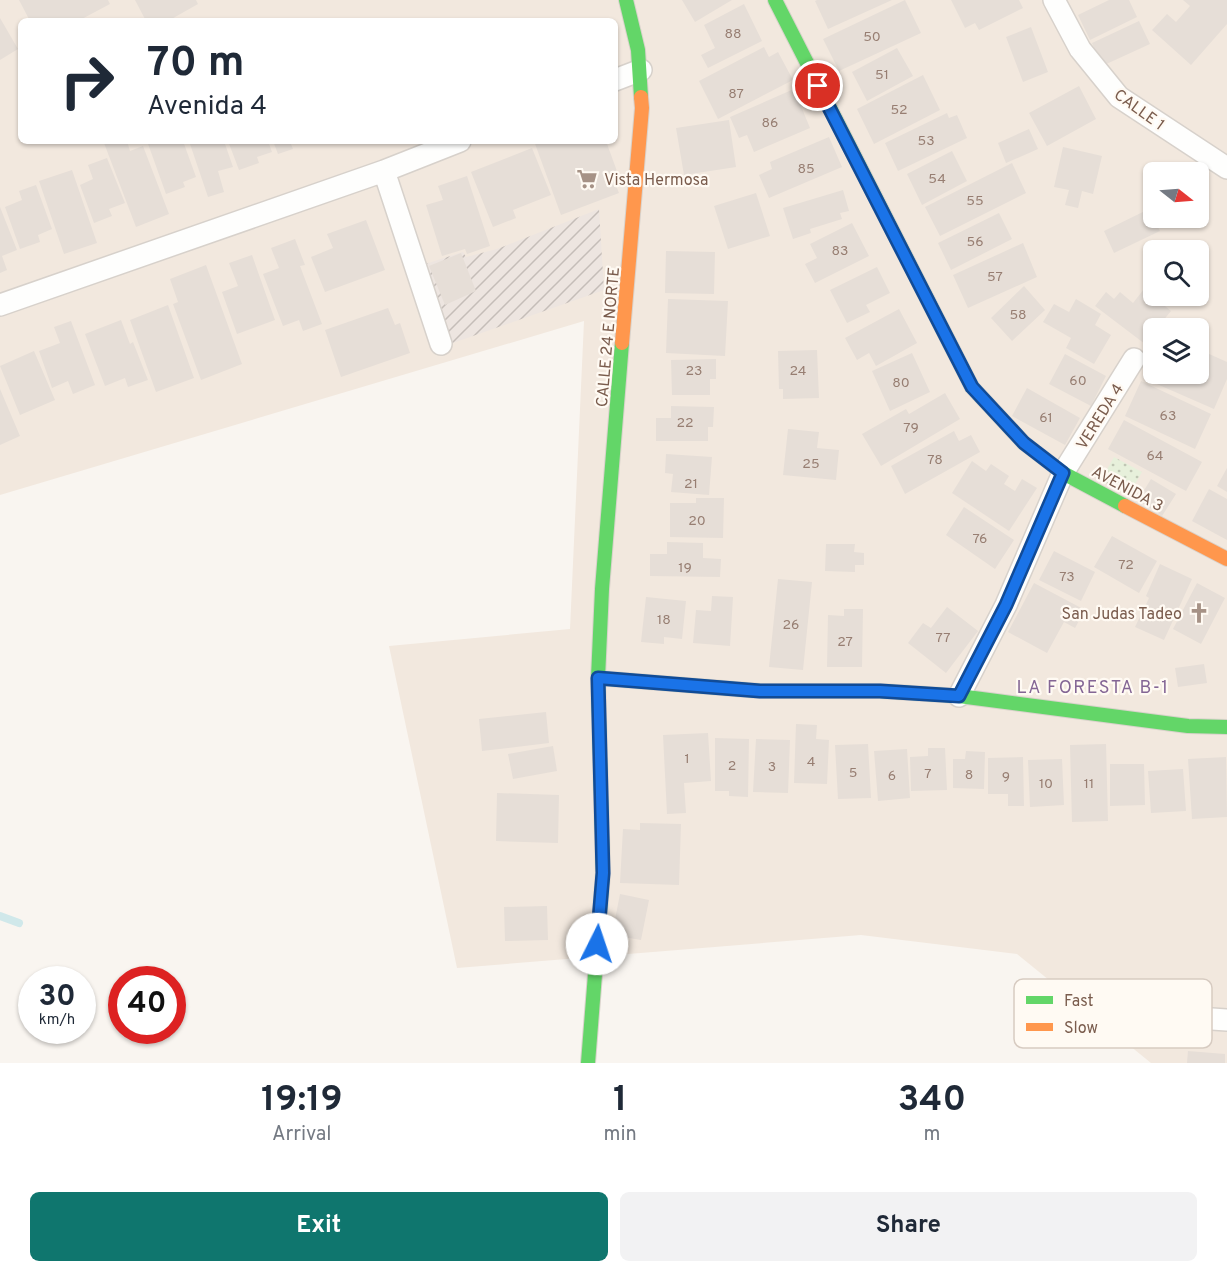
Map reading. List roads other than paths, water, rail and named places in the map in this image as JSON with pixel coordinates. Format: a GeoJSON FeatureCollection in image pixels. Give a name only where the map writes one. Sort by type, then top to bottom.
{"type":"FeatureCollection","features":[{"type":"Feature","properties":{"kind":"street","name":"CALLE 24 E NORTE"},"geometry":{"type":"LineString","coordinates":[[588,1063],[603,873],[598,678],[603,577],[642,108],[640,70],[626,0]]}},
{"type":"Feature","properties":{"kind":"street","name":"AVENIDA 3"},"geometry":{"type":"LineString","coordinates":[[775,0],[972,387],[1024,443],[1063,473],[1227,559]]}},
{"type":"Feature","properties":{"kind":"street","name":"CALLE 1"},"geometry":{"type":"LineString","coordinates":[[1054,0],[1080,49],[1119,97],[1227,168]]}},
{"type":"Feature","properties":{"kind":"street"},"geometry":{"type":"LineString","coordinates":[[618,79],[640,70]]}},
{"type":"Feature","properties":{"kind":"street"},"geometry":{"type":"LineString","coordinates":[[0,305],[384,171],[452,144]]}},
{"type":"Feature","properties":{"kind":"street"},"geometry":{"type":"LineString","coordinates":[[384,171],[441,344]]}},
{"type":"Feature","properties":{"kind":"street","name":"VEREDA 4"},"geometry":{"type":"LineString","coordinates":[[959,696],[1006,605],[1063,473],[1134,359]]}},
{"type":"Feature","properties":{"kind":"street"},"geometry":{"type":"LineString","coordinates":[[598,678],[760,691],[880,691],[959,696],[1188,726],[1227,727]]}},
{"type":"Feature","properties":{"kind":"waterway"},"geometry":{"type":"LineString","coordinates":[[0,916],[19,923]]}},
{"type":"Feature","properties":{"kind":"place","name":"Vista Hermosa"},"geometry":{"type":"Point","coordinates":[587,179]}},
{"type":"Feature","properties":{"kind":"place","name":"San Judas Tadeo"},"geometry":{"type":"Point","coordinates":[1199,613]}},
{"type":"Feature","properties":{"kind":"district","name":"LA FORESTA B-1"},"geometry":{"type":"Point","coordinates":[1093,687]}}]}
